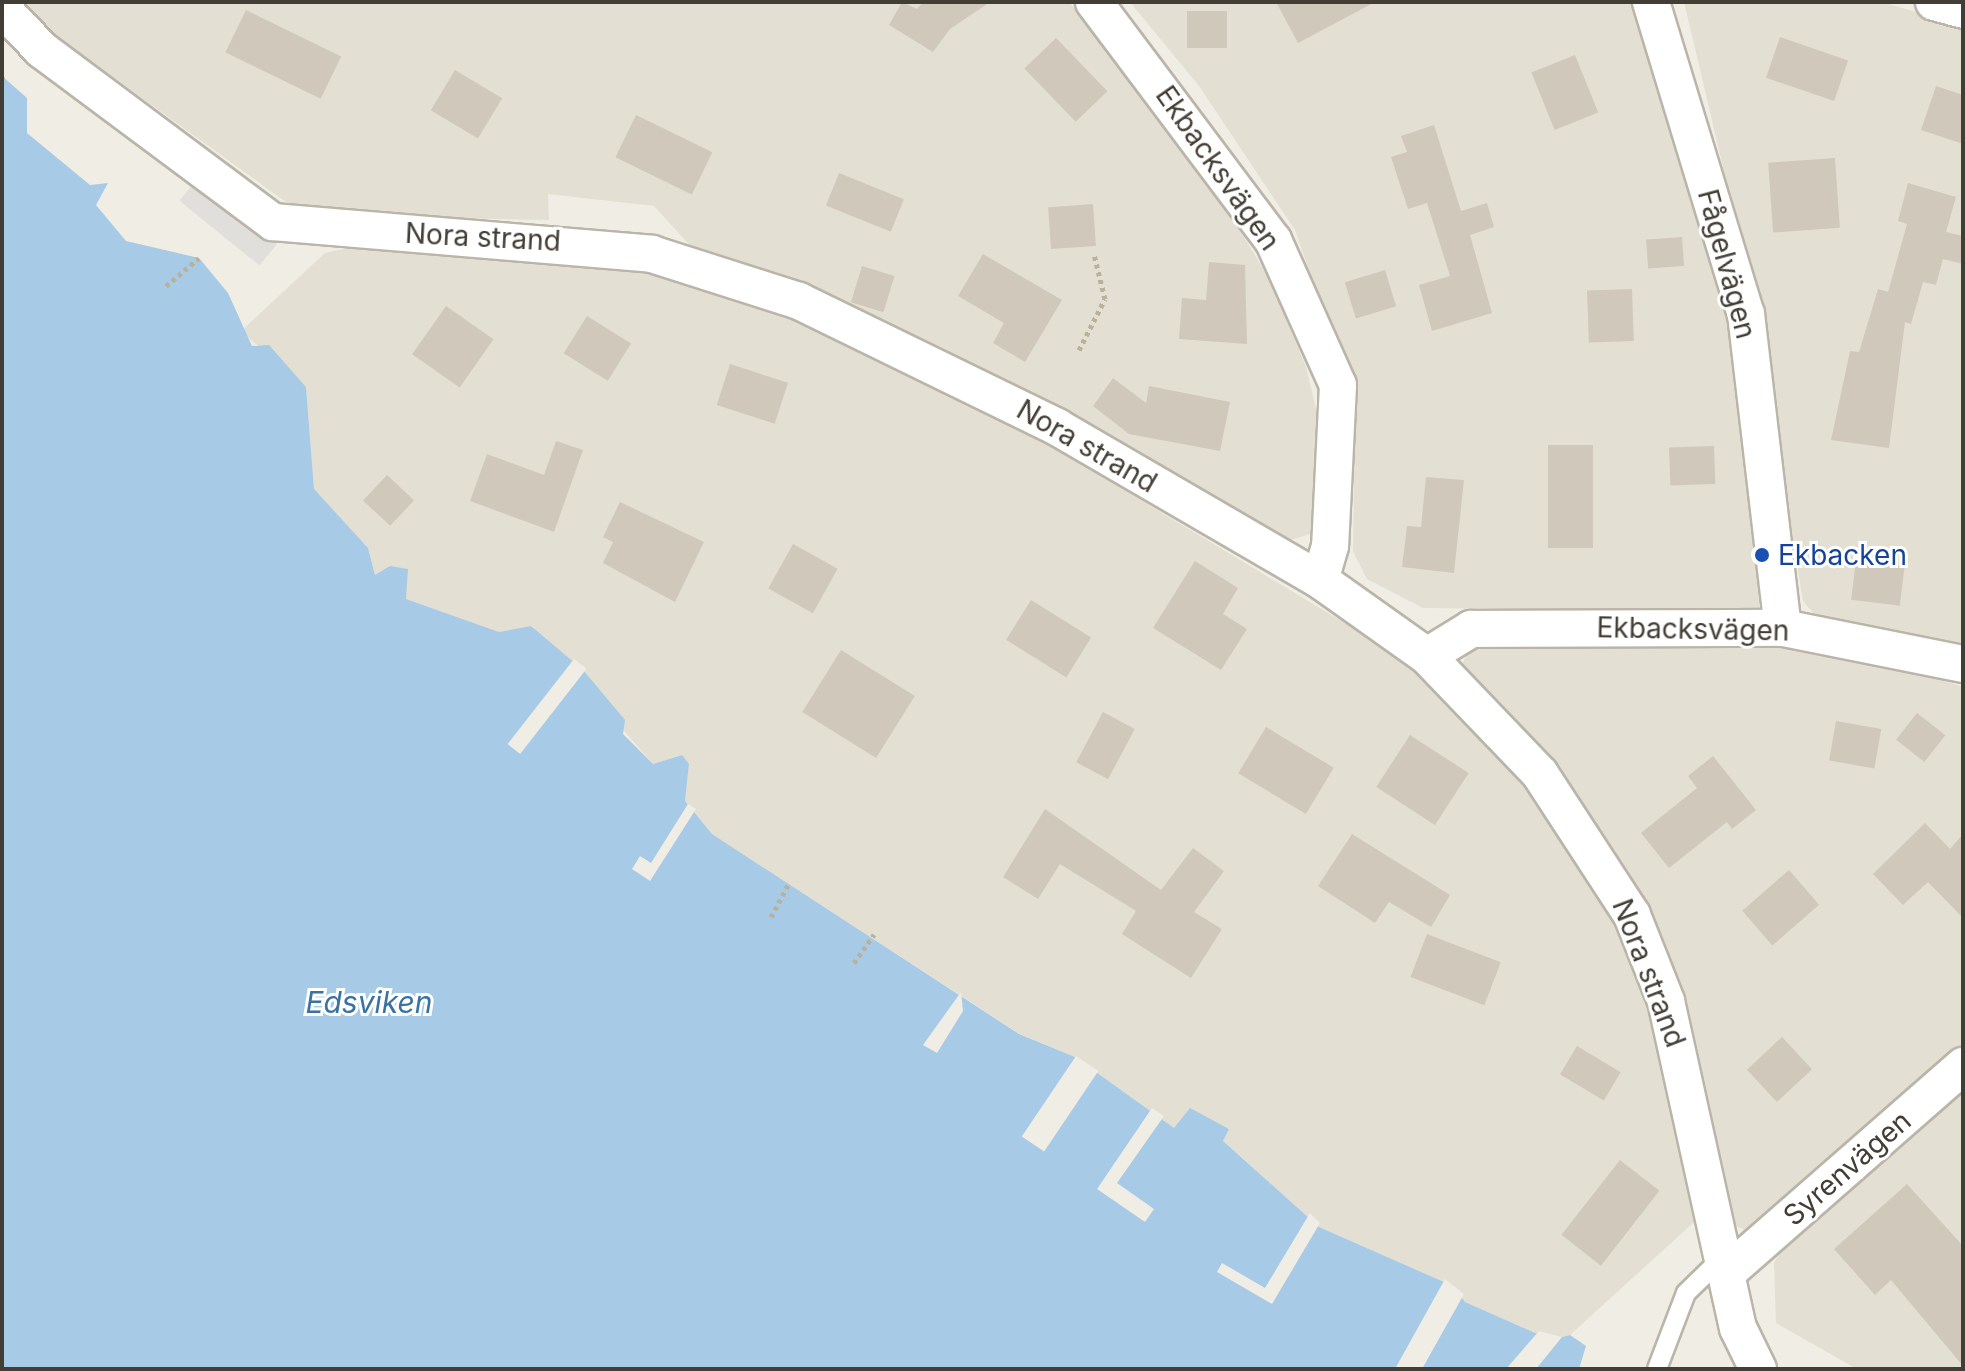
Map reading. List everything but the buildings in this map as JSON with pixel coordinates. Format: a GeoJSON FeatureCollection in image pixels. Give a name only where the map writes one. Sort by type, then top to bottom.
{"type":"FeatureCollection","features":[{"type":"Feature","properties":{"kind":"street","name":"Ekbacksvägen"},"geometry":{"type":"LineString","coordinates":[[1094,2],[1273,240],[1338,385],[1330,546],[1320,580]]}},
{"type":"Feature","properties":{"kind":"street","name":"Fågelvägen"},"geometry":{"type":"LineString","coordinates":[[1651,2],[1746,314],[1783,628]]}},
{"type":"Feature","properties":{"kind":"street"},"geometry":{"type":"LineString","coordinates":[[1934,2],[1963,10]]}},
{"type":"Feature","properties":{"kind":"street","name":"Nora strand"},"geometry":{"type":"LineString","coordinates":[[2,8],[42,50],[273,222],[625,250],[799,301],[1026,411],[1320,580],[1427,656],[1540,774],[1632,915],[1666,1001],[1728,1262],[1738,1328],[1758,1369]]}},
{"type":"Feature","properties":{"kind":"street","name":"Ekbacksvägen"},"geometry":{"type":"LineString","coordinates":[[1427,656],[1471,629],[1783,628],[1963,664]]}},
{"type":"Feature","properties":{"kind":"street","name":"Syrenvägen"},"geometry":{"type":"LineString","coordinates":[[1728,1262],[1963,1066]]}},
{"type":"Feature","properties":{"kind":"lane"},"geometry":{"type":"LineString","coordinates":[[1657,1369],[1686,1293],[1728,1262]]}},
{"type":"Feature","properties":{"kind":"path"},"geometry":{"type":"LineString","coordinates":[[1079,350],[1105,299],[1094,254]]}},
{"type":"Feature","properties":{"kind":"path"},"geometry":{"type":"LineString","coordinates":[[166,286],[199,258]]}},
{"type":"Feature","properties":{"kind":"path"},"geometry":{"type":"LineString","coordinates":[[771,917],[788,885]]}},
{"type":"Feature","properties":{"kind":"path"},"geometry":{"type":"LineString","coordinates":[[854,963],[874,934]]}},
{"type":"Feature","properties":{"kind":"shaded area"},"geometry":{"type":"Polygon","coordinates":[[[9,2],[1069,2],[1187,143],[1270,280],[1306,367],[1320,425],[1314,533],[1280,543],[1072,416],[922,340],[749,264],[696,252],[654,206],[548,194],[549,220],[304,215],[9,2]]]}},
{"type":"Feature","properties":{"kind":"shaded area"},"geometry":{"type":"Polygon","coordinates":[[[1130,2],[1636,2],[1697,177],[1735,351],[1760,612],[1423,608],[1367,579],[1353,551],[1355,403],[1295,230],[1199,86],[1130,2]]]}},
{"type":"Feature","properties":{"kind":"shaded area"},"geometry":{"type":"Polygon","coordinates":[[[1684,2],[1882,2],[1963,26],[1963,654],[1819,620],[1803,601],[1754,298],[1684,2]]]}},
{"type":"Feature","properties":{"kind":"shaded area"},"geometry":{"type":"Polygon","coordinates":[[[197,179],[277,244],[259,266],[179,201],[197,179]]]}},
{"type":"Feature","properties":{"kind":"shaded area"},"geometry":{"type":"Polygon","coordinates":[[[380,241],[647,262],[920,367],[1406,660],[1495,736],[1604,896],[1666,1046],[1704,1213],[1570,1335],[1551,1340],[1465,1302],[1453,1286],[1319,1227],[1223,1141],[1229,1128],[1174,1128],[1075,1057],[1020,1034],[712,834],[685,801],[689,765],[681,755],[653,764],[532,626],[499,632],[406,599],[375,575],[368,548],[314,490],[306,387],[241,331],[325,253],[380,241]]]}},
{"type":"Feature","properties":{"kind":"shaded area"},"geometry":{"type":"Polygon","coordinates":[[[1623,640],[1787,648],[1894,665],[1963,687],[1963,1045],[1824,1164],[1755,1234],[1726,1222],[1672,990],[1633,884],[1560,782],[1457,674],[1474,641],[1623,640]]]}},
{"type":"Feature","properties":{"kind":"shaded area"},"geometry":{"type":"Polygon","coordinates":[[[1963,1087],[1963,1369],[1857,1369],[1776,1323],[1774,1263],[1787,1241],[1963,1087]]]}},
{"type":"Feature","properties":{"kind":"water","name":"Edsviken"},"geometry":{"type":"Polygon","coordinates":[[[2,76],[27,98],[27,133],[90,185],[108,183],[96,205],[126,241],[199,258],[228,293],[252,346],[269,345],[306,387],[314,489],[368,548],[375,575],[390,566],[408,569],[406,599],[499,632],[531,626],[583,670],[625,720],[623,734],[653,764],[682,755],[689,764],[685,801],[712,834],[1019,1034],[1075,1057],[1174,1128],[1190,1108],[1229,1129],[1223,1141],[1319,1227],[1453,1286],[1465,1302],[1551,1340],[1570,1335],[1586,1346],[1579,1369],[2,1369],[2,76]]]}},
{"type":"Feature","properties":{"kind":"pier"},"geometry":{"type":"Polygon","coordinates":[[[574,659],[587,669],[520,754],[508,744],[574,659]]]}},
{"type":"Feature","properties":{"kind":"pier"},"geometry":{"type":"Polygon","coordinates":[[[688,804],[696,809],[650,881],[632,869],[640,856],[651,863],[688,804]]]}},
{"type":"Feature","properties":{"kind":"pier"},"geometry":{"type":"Polygon","coordinates":[[[961,992],[963,1011],[937,1053],[923,1045],[961,992]]]}},
{"type":"Feature","properties":{"kind":"pier"},"geometry":{"type":"Polygon","coordinates":[[[1076,1056],[1098,1071],[1044,1152],[1022,1136],[1076,1056]]]}},
{"type":"Feature","properties":{"kind":"pier"},"geometry":{"type":"Polygon","coordinates":[[[1152,1108],[1164,1116],[1117,1183],[1154,1209],[1145,1222],[1097,1189],[1152,1108]]]}},
{"type":"Feature","properties":{"kind":"pier"},"geometry":{"type":"Polygon","coordinates":[[[1310,1213],[1320,1223],[1272,1304],[1217,1272],[1222,1263],[1265,1288],[1310,1213]]]}},
{"type":"Feature","properties":{"kind":"pier"},"geometry":{"type":"Polygon","coordinates":[[[1445,1279],[1464,1294],[1422,1369],[1395,1369],[1445,1279]]]}},
{"type":"Feature","properties":{"kind":"pier"},"geometry":{"type":"Polygon","coordinates":[[[1539,1331],[1562,1337],[1536,1369],[1506,1369],[1539,1331]]]}},
{"type":"Feature","properties":{"kind":"place","name":"Ekbacken"},"geometry":{"type":"Point","coordinates":[1762,555]}}]}
